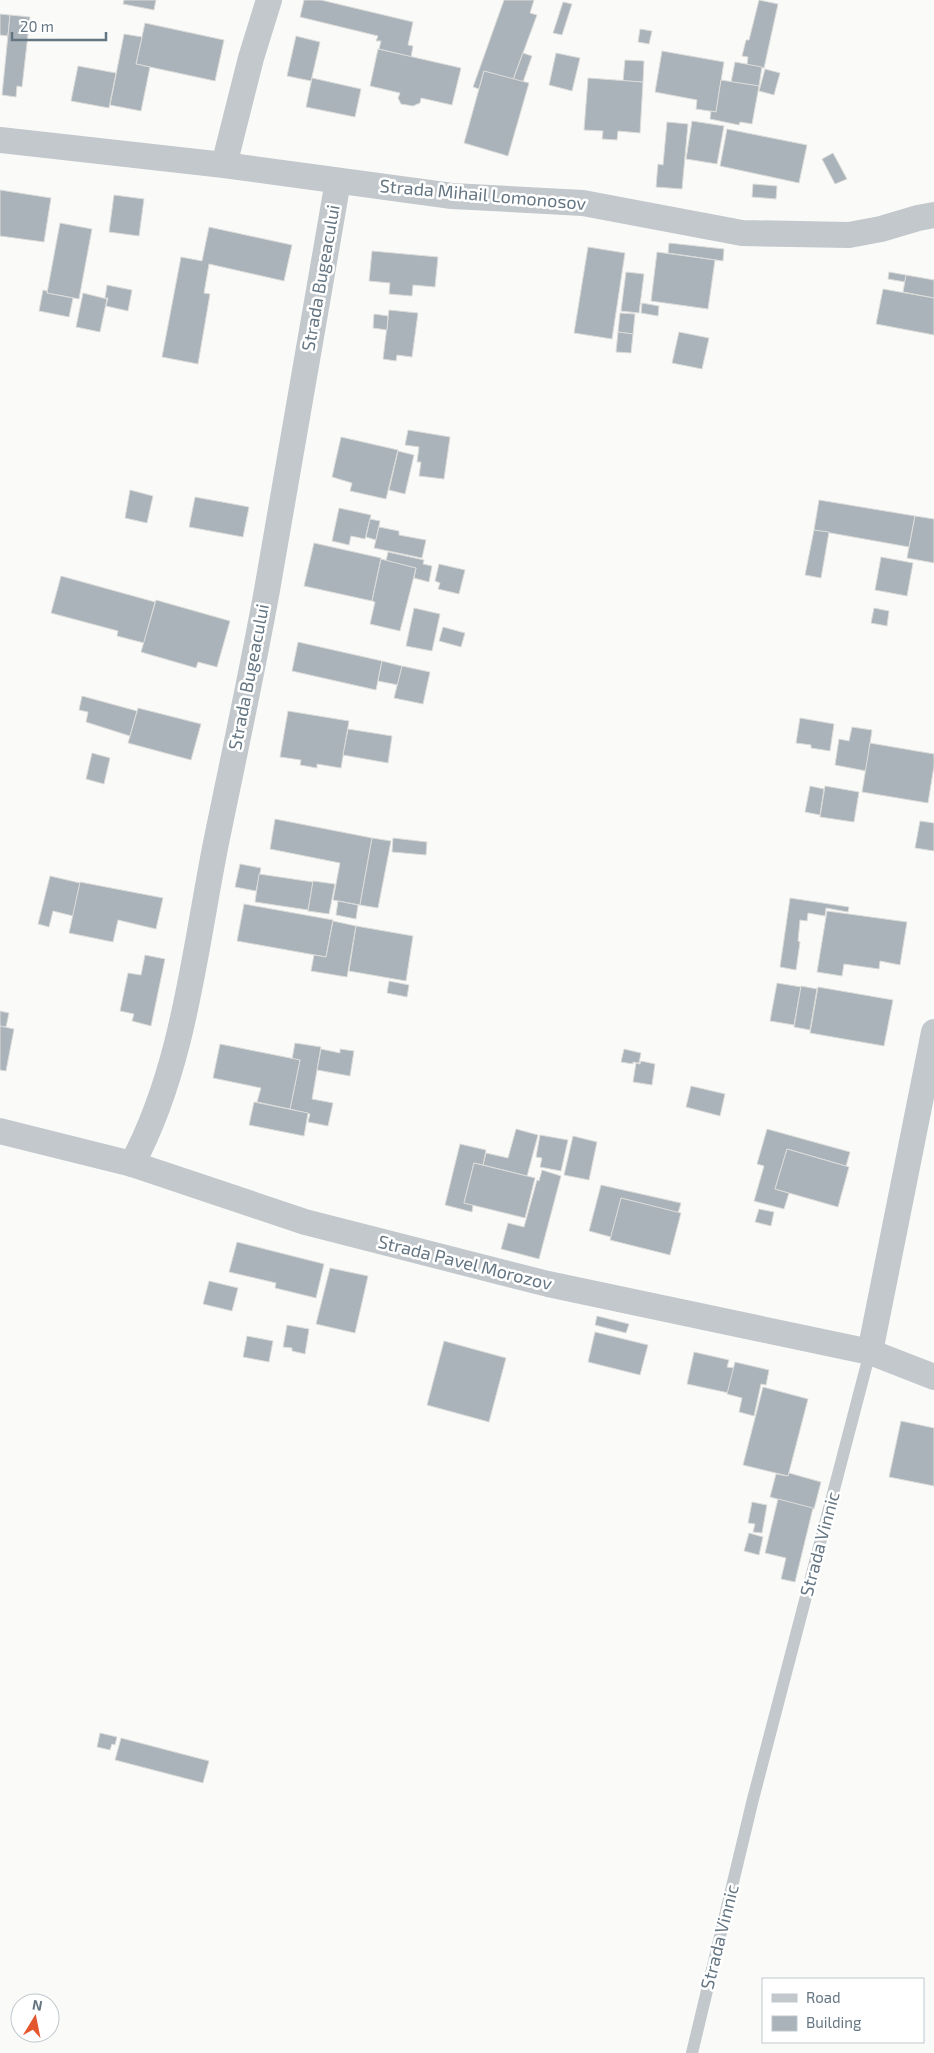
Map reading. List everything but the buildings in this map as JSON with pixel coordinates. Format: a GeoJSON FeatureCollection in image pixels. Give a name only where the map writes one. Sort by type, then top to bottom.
{"type":"FeatureCollection","features":[{"type":"Feature","properties":{"kind":"street"},"geometry":{"type":"LineString","coordinates":[[224,164],[251,58],[269,0]]}},
{"type":"Feature","properties":{"kind":"street","name":"Strada Mihail Lomonosov"},"geometry":{"type":"LineString","coordinates":[[0,140],[224,164],[452,196],[583,203],[742,233],[849,235],[934,215]]}},
{"type":"Feature","properties":{"kind":"street","name":"Strada Bugeacului"},"geometry":{"type":"LineString","coordinates":[[132,1164],[148,1134],[166,1084],[190,984],[266,592],[338,181]]}},
{"type":"Feature","properties":{"kind":"street","name":"Strada Vinnic"},"geometry":{"type":"LineString","coordinates":[[870,1352],[934,1032]]}},
{"type":"Feature","properties":{"kind":"street","name":"Strada Pavel Morozov"},"geometry":{"type":"LineString","coordinates":[[0,1131],[132,1164],[315,1225],[548,1284],[870,1352],[934,1377]]}},
{"type":"Feature","properties":{"kind":"lane","name":"Strada Vinnic"},"geometry":{"type":"LineString","coordinates":[[692,2053],[753,1800],[870,1352]]}}]}
